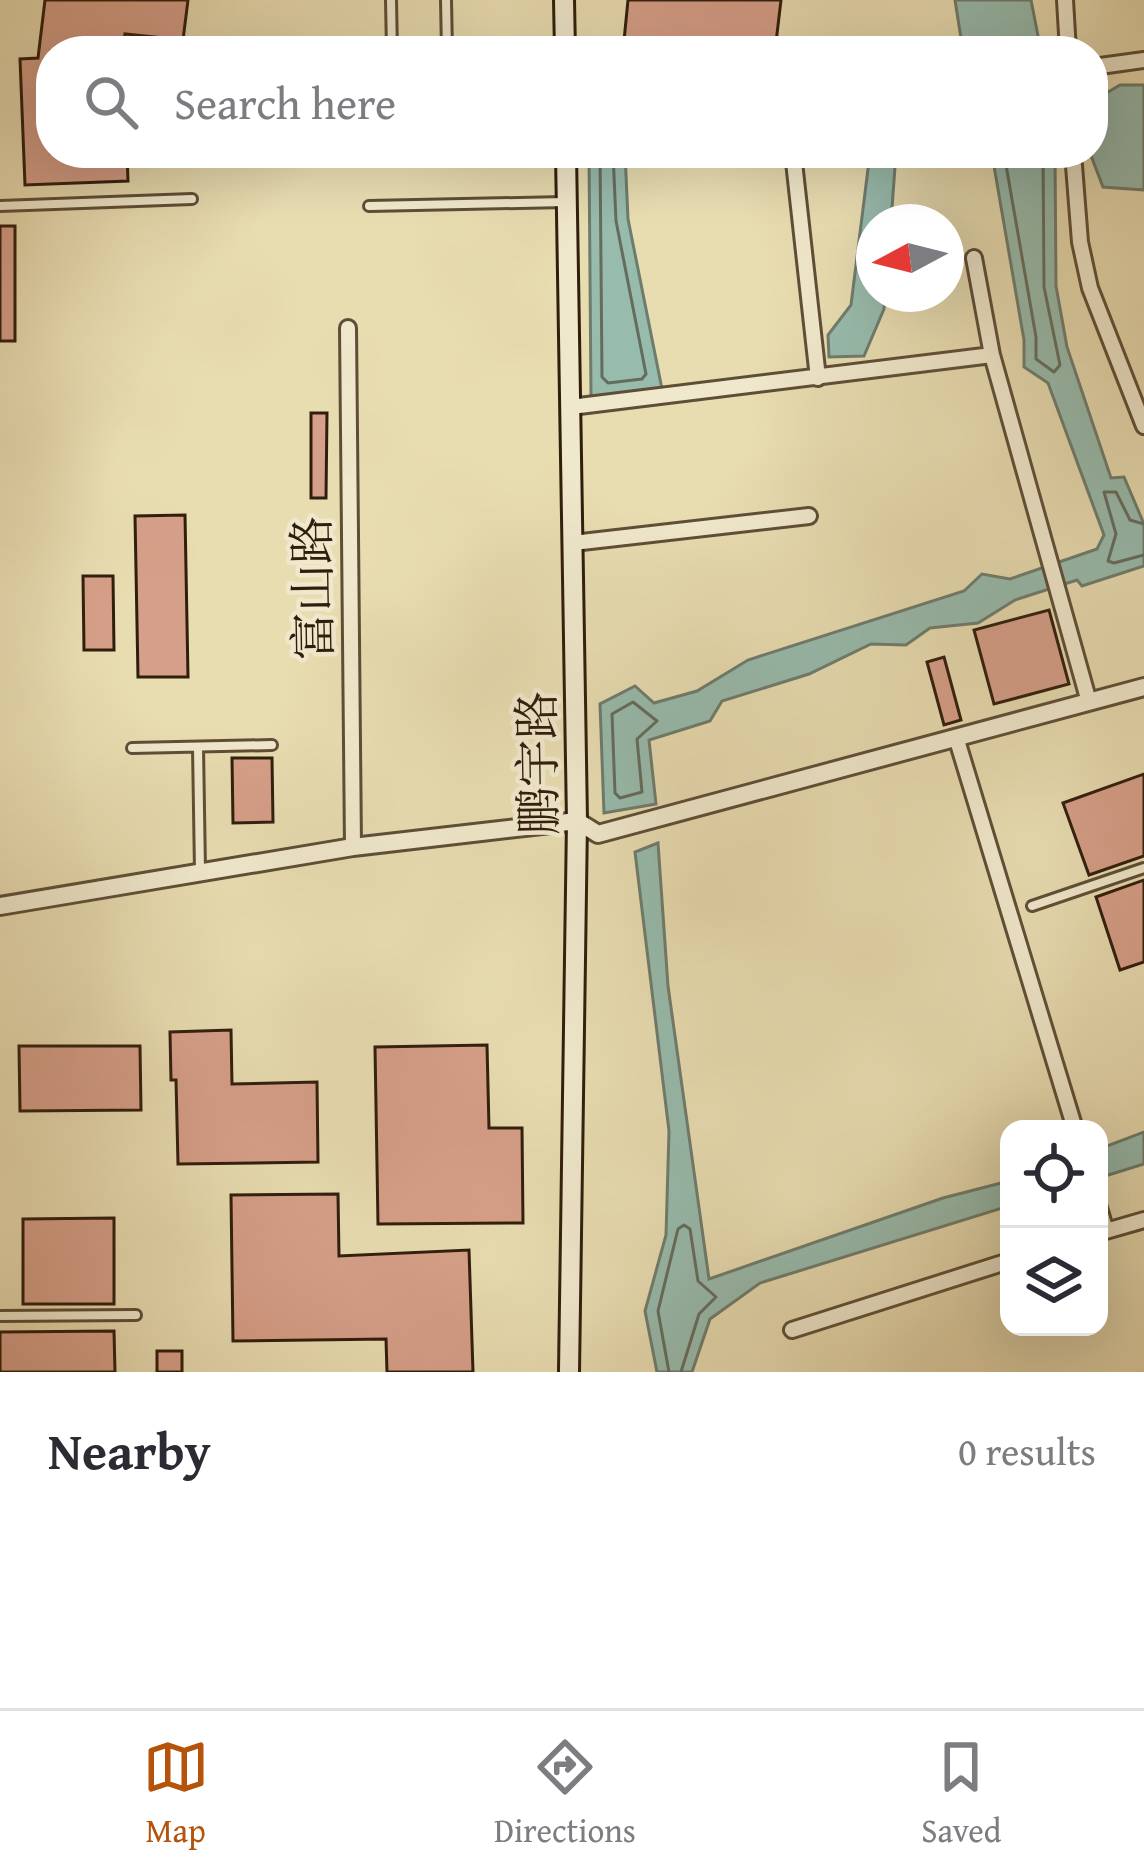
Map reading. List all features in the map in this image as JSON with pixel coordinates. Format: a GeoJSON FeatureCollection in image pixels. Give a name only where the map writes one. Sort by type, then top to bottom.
{"type":"FeatureCollection","features":[{"type":"Feature","properties":{"kind":"main road"},"geometry":{"type":"LineString","coordinates":[[564,0],[565,36]]}},
{"type":"Feature","properties":{"kind":"main road","name":"鹏宇路"},"geometry":{"type":"LineString","coordinates":[[566,168],[577,821],[569,1372]]}},
{"type":"Feature","properties":{"kind":"street"},"geometry":{"type":"LineString","coordinates":[[1065,0],[1067,36]]}},
{"type":"Feature","properties":{"kind":"street"},"geometry":{"type":"LineString","coordinates":[[1108,66],[1144,60]]}},
{"type":"Feature","properties":{"kind":"street"},"geometry":{"type":"LineString","coordinates":[[796,168],[818,378]]}},
{"type":"Feature","properties":{"kind":"street"},"geometry":{"type":"LineString","coordinates":[[1074,168],[1080,242],[1090,288],[1144,427]]}},
{"type":"Feature","properties":{"kind":"street"},"geometry":{"type":"LineString","coordinates":[[974,258],[992,355],[1088,702]]}},
{"type":"Feature","properties":{"kind":"street","name":"富山路"},"geometry":{"type":"LineString","coordinates":[[348,328],[353,847]]}},
{"type":"Feature","properties":{"kind":"street"},"geometry":{"type":"LineString","coordinates":[[571,406],[992,355]]}},
{"type":"Feature","properties":{"kind":"street"},"geometry":{"type":"LineString","coordinates":[[573,543],[808,516]]}},
{"type":"Feature","properties":{"kind":"street"},"geometry":{"type":"LineString","coordinates":[[0,906],[353,847],[577,821],[598,833],[1144,687]]}},
{"type":"Feature","properties":{"kind":"street"},"geometry":{"type":"LineString","coordinates":[[956,737],[1072,1120]]}},
{"type":"Feature","properties":{"kind":"street"},"geometry":{"type":"LineString","coordinates":[[1108,1230],[1144,1220]]}},
{"type":"Feature","properties":{"kind":"street"},"geometry":{"type":"LineString","coordinates":[[792,1330],[1000,1264]]}},
{"type":"Feature","properties":{"kind":"lane"},"geometry":{"type":"LineString","coordinates":[[391,0],[392,36]]}},
{"type":"Feature","properties":{"kind":"lane"},"geometry":{"type":"LineString","coordinates":[[446,0],[447,36]]}},
{"type":"Feature","properties":{"kind":"lane"},"geometry":{"type":"LineString","coordinates":[[0,206],[192,199]]}},
{"type":"Feature","properties":{"kind":"lane"},"geometry":{"type":"LineString","coordinates":[[369,206],[567,202]]}},
{"type":"Feature","properties":{"kind":"lane"},"geometry":{"type":"LineString","coordinates":[[132,748],[272,745]]}},
{"type":"Feature","properties":{"kind":"lane"},"geometry":{"type":"LineString","coordinates":[[198,747],[200,872]]}},
{"type":"Feature","properties":{"kind":"lane"},"geometry":{"type":"LineString","coordinates":[[1032,906],[1144,868]]}},
{"type":"Feature","properties":{"kind":"lane"},"geometry":{"type":"LineString","coordinates":[[0,1316],[136,1315]]}},
{"type":"Feature","properties":{"kind":"water"},"geometry":{"type":"Polygon","coordinates":[[[955,0],[1031,0],[1038,36],[961,36],[955,0]]]}},
{"type":"Feature","properties":{"kind":"water"},"geometry":{"type":"Polygon","coordinates":[[[1120,85],[1144,85],[1144,190],[1103,187],[1096,168],[1108,168],[1108,92],[1120,85]]]}},
{"type":"Feature","properties":{"kind":"water"},"geometry":{"type":"Polygon","coordinates":[[[589,168],[626,168],[628,219],[662,389],[591,397],[589,168]]]}},
{"type":"Feature","properties":{"kind":"water"},"geometry":{"type":"Polygon","coordinates":[[[868,168],[895,168],[892,204],[864,204],[868,168]]]}},
{"type":"Feature","properties":{"kind":"water"},"geometry":{"type":"Polygon","coordinates":[[[994,168],[1055,168],[1056,286],[1067,347],[1111,478],[1124,477],[1144,524],[1144,566],[1015,600],[978,623],[930,628],[906,645],[871,644],[809,674],[722,701],[710,721],[649,740],[656,804],[604,813],[600,704],[635,686],[654,703],[697,691],[748,660],[964,591],[982,574],[1010,579],[1097,549],[1104,535],[1048,383],[1024,367],[1024,340],[994,168]]]}},
{"type":"Feature","properties":{"kind":"water"},"geometry":{"type":"Polygon","coordinates":[[[856,265],[856,312],[883,312],[864,356],[829,357],[828,335],[851,305],[856,265]]]}},
{"type":"Feature","properties":{"kind":"water"},"geometry":{"type":"Polygon","coordinates":[[[658,843],[668,986],[709,1279],[943,1198],[1000,1183],[1000,1209],[760,1283],[710,1319],[692,1372],[657,1372],[645,1311],[666,1235],[669,1131],[635,852],[658,843]]]}},
{"type":"Feature","properties":{"kind":"water"},"geometry":{"type":"Polygon","coordinates":[[[1144,1132],[1144,1164],[1108,1175],[1108,1146],[1144,1132]]]}},
{"type":"Feature","properties":{"kind":"building"},"geometry":{"type":"Polygon","coordinates":[[[45,0],[188,0],[184,36],[41,36],[45,0]]]}},
{"type":"Feature","properties":{"kind":"building"},"geometry":{"type":"Polygon","coordinates":[[[628,0],[781,0],[777,36],[624,36],[628,0]]]}},
{"type":"Feature","properties":{"kind":"building"},"geometry":{"type":"Polygon","coordinates":[[[36,58],[36,168],[128,168],[128,181],[25,185],[20,59],[36,58]]]}},
{"type":"Feature","properties":{"kind":"building"},"geometry":{"type":"Polygon","coordinates":[[[0,226],[15,226],[15,341],[0,341],[0,226]]]}},
{"type":"Feature","properties":{"kind":"building"},"geometry":{"type":"Polygon","coordinates":[[[311,413],[327,413],[326,498],[311,498],[311,413]]]}},
{"type":"Feature","properties":{"kind":"building"},"geometry":{"type":"Polygon","coordinates":[[[185,515],[188,677],[138,677],[135,516],[185,515]]]}},
{"type":"Feature","properties":{"kind":"building"},"geometry":{"type":"Polygon","coordinates":[[[83,576],[113,576],[114,650],[84,650],[83,576]]]}},
{"type":"Feature","properties":{"kind":"building"},"geometry":{"type":"Polygon","coordinates":[[[1049,610],[1069,684],[994,704],[974,630],[1049,610]]]}},
{"type":"Feature","properties":{"kind":"building"},"geometry":{"type":"Polygon","coordinates":[[[944,657],[961,720],[944,725],[927,662],[944,657]]]}},
{"type":"Feature","properties":{"kind":"building"},"geometry":{"type":"Polygon","coordinates":[[[232,758],[272,758],[273,822],[233,823],[232,758]]]}},
{"type":"Feature","properties":{"kind":"building"},"geometry":{"type":"Polygon","coordinates":[[[1144,774],[1144,856],[1089,875],[1063,803],[1144,774]]]}},
{"type":"Feature","properties":{"kind":"building"},"geometry":{"type":"Polygon","coordinates":[[[1144,880],[1144,962],[1120,970],[1096,897],[1144,880]]]}},
{"type":"Feature","properties":{"kind":"building"},"geometry":{"type":"Polygon","coordinates":[[[231,1030],[232,1084],[317,1082],[318,1162],[178,1164],[170,1032],[231,1030]]]}},
{"type":"Feature","properties":{"kind":"building"},"geometry":{"type":"Polygon","coordinates":[[[487,1045],[489,1128],[522,1128],[523,1223],[378,1224],[375,1047],[487,1045]]]}},
{"type":"Feature","properties":{"kind":"building"},"geometry":{"type":"Polygon","coordinates":[[[19,1046],[140,1046],[141,1110],[20,1111],[19,1046]]]}},
{"type":"Feature","properties":{"kind":"building"},"geometry":{"type":"Polygon","coordinates":[[[338,1194],[339,1256],[469,1250],[473,1372],[387,1372],[386,1339],[233,1341],[231,1195],[338,1194]]]}},
{"type":"Feature","properties":{"kind":"building"},"geometry":{"type":"Polygon","coordinates":[[[114,1218],[114,1304],[23,1304],[23,1219],[114,1218]]]}},
{"type":"Feature","properties":{"kind":"building"},"geometry":{"type":"Polygon","coordinates":[[[114,1331],[115,1372],[0,1372],[0,1332],[114,1331]]]}},
{"type":"Feature","properties":{"kind":"building"},"geometry":{"type":"Polygon","coordinates":[[[157,1351],[182,1351],[182,1372],[157,1372],[157,1351]]]}}]}
